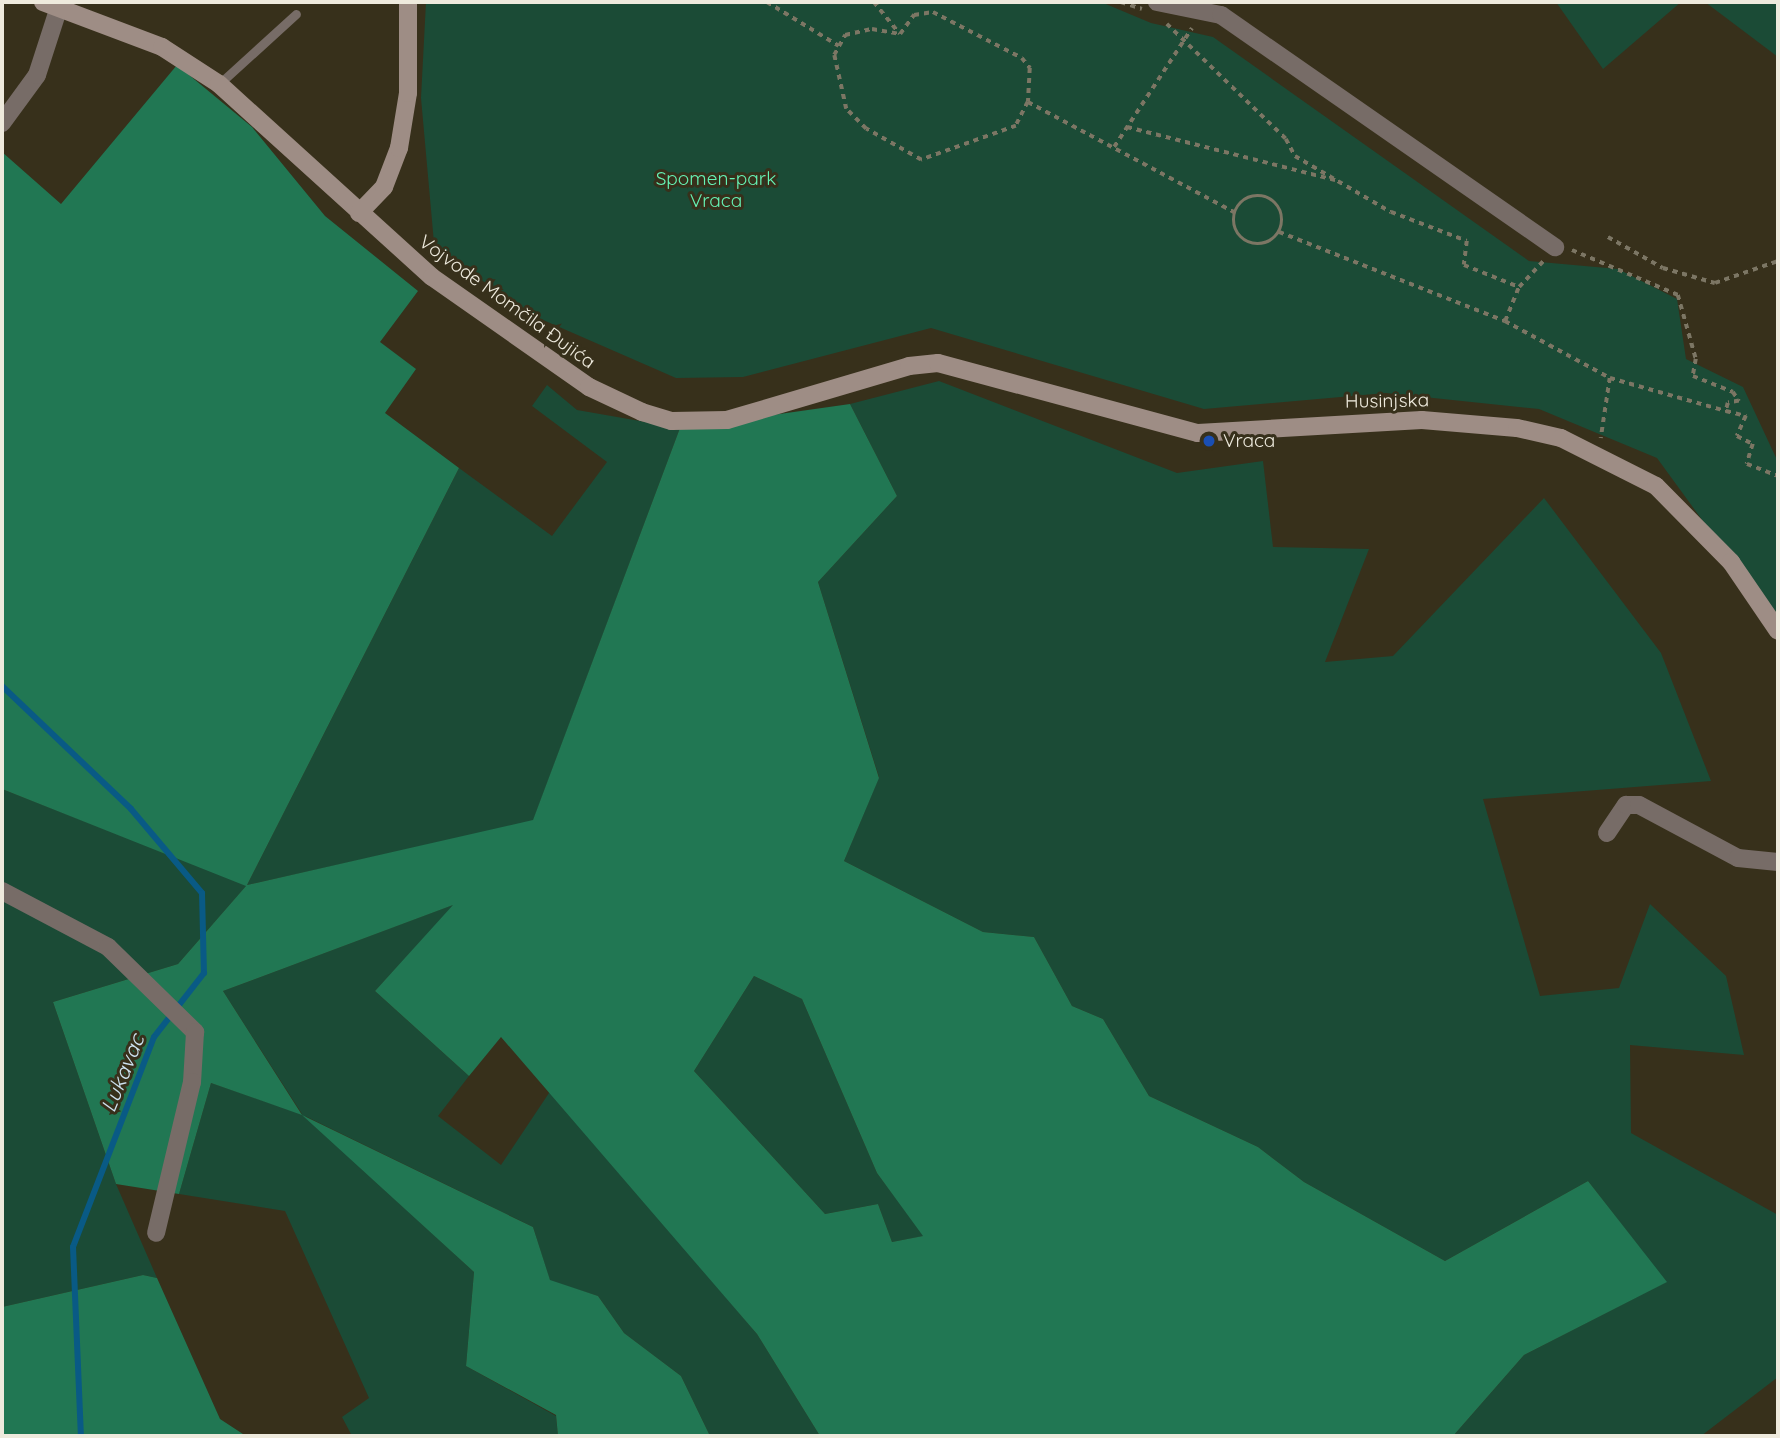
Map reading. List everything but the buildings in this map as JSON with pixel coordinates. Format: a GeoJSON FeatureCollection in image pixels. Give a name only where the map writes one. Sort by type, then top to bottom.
{"type":"FeatureCollection","features":[{"type":"Feature","properties":{"kind":"main road"},"geometry":{"type":"LineString","coordinates":[[359,213],[384,187],[399,148],[408,93],[408,2]]}},
{"type":"Feature","properties":{"kind":"main road","name":"Vojvode Momčila Đujića"},"geometry":{"type":"LineString","coordinates":[[51,5],[162,47],[219,84],[432,278],[589,387],[672,421],[727,420],[925,363]]}},
{"type":"Feature","properties":{"kind":"main road","name":"Husinjska"},"geometry":{"type":"LineString","coordinates":[[925,363],[970,369],[1096,410],[1198,433],[1463,422],[1561,438],[1599,454],[1656,486],[1731,562],[1778,631]]}},
{"type":"Feature","properties":{"kind":"street"},"geometry":{"type":"LineString","coordinates":[[1161,3],[1225,9],[1556,247]]}},
{"type":"Feature","properties":{"kind":"street"},"geometry":{"type":"LineString","coordinates":[[2,123],[37,75],[51,5]]}},
{"type":"Feature","properties":{"kind":"street"},"geometry":{"type":"LineString","coordinates":[[1607,833],[1626,805],[1639,805],[1738,858],[1778,862]]}},
{"type":"Feature","properties":{"kind":"street"},"geometry":{"type":"LineString","coordinates":[[2,891],[108,947],[184,1017],[198,1046],[156,1233]]}},
{"type":"Feature","properties":{"kind":"lane"},"geometry":{"type":"LineString","coordinates":[[219,84],[296,14]]}},
{"type":"Feature","properties":{"kind":"path"},"geometry":{"type":"LineString","coordinates":[[767,2],[839,46]]}},
{"type":"Feature","properties":{"kind":"path"},"geometry":{"type":"LineString","coordinates":[[874,2],[900,33]]}},
{"type":"Feature","properties":{"kind":"path"},"geometry":{"type":"LineString","coordinates":[[1161,3],[1157,15],[1286,139],[1294,156],[1391,212],[1449,229],[1467,241],[1464,265],[1520,286]]}},
{"type":"Feature","properties":{"kind":"path"},"geometry":{"type":"LineString","coordinates":[[933,12],[965,24],[1030,68],[1028,102],[1016,126],[996,137],[921,160],[866,129],[846,109],[836,79],[839,46],[845,35],[872,29],[900,33],[914,15],[933,12]]}},
{"type":"Feature","properties":{"kind":"path"},"geometry":{"type":"LineString","coordinates":[[1114,147],[1185,40]]}},
{"type":"Feature","properties":{"kind":"path"},"geometry":{"type":"LineString","coordinates":[[1028,102],[1234,212]]}},
{"type":"Feature","properties":{"kind":"path"},"geometry":{"type":"LineString","coordinates":[[1127,127],[1340,181]]}},
{"type":"Feature","properties":{"kind":"path"},"geometry":{"type":"LineString","coordinates":[[1268,198],[1282,217],[1279,233],[1267,243],[1251,244],[1238,235],[1234,212],[1244,200],[1268,198]]}},
{"type":"Feature","properties":{"kind":"path"},"geometry":{"type":"LineString","coordinates":[[1279,233],[1505,321],[1610,378],[1746,416],[1737,436],[1753,444],[1747,464],[1778,477]]}},
{"type":"Feature","properties":{"kind":"path"},"geometry":{"type":"LineString","coordinates":[[1608,237],[1664,268],[1715,283],[1778,261]]}},
{"type":"Feature","properties":{"kind":"path"},"geometry":{"type":"LineString","coordinates":[[1505,321],[1520,286],[1556,247],[1678,295],[1696,359],[1693,376],[1734,392],[1739,401],[1728,403],[1726,411]]}},
{"type":"Feature","properties":{"kind":"path"},"geometry":{"type":"LineString","coordinates":[[1599,454],[1610,378]]}},
{"type":"Feature","properties":{"kind":"green space","name":"Spomen-park Vraca"},"geometry":{"type":"Polygon","coordinates":[[[426,2],[1101,2],[1151,23],[1213,37],[1529,261],[1618,269],[1677,299],[1686,359],[1743,387],[1778,462],[1778,624],[1657,458],[1539,409],[1386,393],[1204,409],[931,328],[743,377],[676,378],[518,309],[434,243],[421,98],[426,2]]]}},
{"type":"Feature","properties":{"kind":"green space"},"geometry":{"type":"Polygon","coordinates":[[[1556,2],[1681,2],[1603,69],[1556,2]]]}},
{"type":"Feature","properties":{"kind":"green space"},"geometry":{"type":"Polygon","coordinates":[[[1705,2],[1778,2],[1778,57],[1705,2]]]}},
{"type":"Feature","properties":{"kind":"green space"},"geometry":{"type":"Polygon","coordinates":[[[177,65],[252,127],[325,216],[418,291],[380,342],[416,369],[385,413],[459,468],[247,885],[533,820],[680,428],[850,404],[897,496],[818,582],[879,778],[844,861],[983,932],[1034,937],[1072,1006],[1103,1019],[1149,1096],[1258,1147],[1304,1182],[1445,1261],[1588,1181],[1667,1282],[1524,1355],[1453,1436],[820,1436],[757,1334],[501,1037],[469,1076],[375,991],[453,905],[223,991],[302,1115],[211,1083],[179,1194],[116,1184],[53,1002],[178,964],[246,886],[2,789],[2,152],[61,204],[177,65]],[[754,976],[694,1071],[825,1214],[878,1204],[892,1242],[923,1236],[877,1173],[802,999],[754,976]]]}},
{"type":"Feature","properties":{"kind":"green space"},"geometry":{"type":"Polygon","coordinates":[[[939,381],[1177,473],[1263,461],[1273,547],[1369,549],[1325,662],[1393,656],[1544,498],[1661,653],[1711,781],[1483,799],[1540,996],[1619,988],[1650,904],[1726,976],[1744,1055],[1630,1045],[1631,1133],[1778,1215],[1778,1377],[1701,1436],[1453,1436],[1524,1355],[1666,1282],[1588,1181],[1445,1261],[1304,1182],[1258,1147],[1149,1096],[1103,1019],[1072,1006],[1034,937],[983,932],[844,861],[879,777],[818,582],[897,496],[850,404],[939,381]]]}},
{"type":"Feature","properties":{"kind":"green space"},"geometry":{"type":"Polygon","coordinates":[[[547,385],[577,410],[680,428],[533,821],[247,885],[459,468],[552,536],[607,462],[532,406],[547,385]]]}},
{"type":"Feature","properties":{"kind":"green space"},"geometry":{"type":"Polygon","coordinates":[[[2,789],[247,885],[178,964],[53,1002],[116,1184],[157,1278],[143,1275],[2,1307],[2,789]]]}},
{"type":"Feature","properties":{"kind":"green space"},"geometry":{"type":"Polygon","coordinates":[[[455,904],[375,991],[469,1076],[438,1116],[501,1165],[551,1090],[757,1334],[820,1436],[710,1436],[681,1376],[624,1333],[598,1296],[550,1281],[533,1227],[305,1116],[474,1272],[466,1366],[556,1416],[558,1436],[352,1436],[342,1417],[369,1398],[285,1211],[179,1194],[211,1083],[302,1114],[223,991],[455,904]]]}},
{"type":"Feature","properties":{"kind":"green space"},"geometry":{"type":"Polygon","coordinates":[[[754,976],[802,999],[877,1173],[924,1236],[892,1242],[878,1204],[825,1214],[694,1071],[754,976]]]}},
{"type":"Feature","properties":{"kind":"green space"},"geometry":{"type":"Polygon","coordinates":[[[302,1115],[533,1227],[550,1280],[598,1296],[624,1333],[681,1376],[710,1436],[558,1436],[556,1415],[466,1366],[474,1272],[302,1115]]]}},
{"type":"Feature","properties":{"kind":"green space"},"geometry":{"type":"Polygon","coordinates":[[[143,1275],[157,1278],[220,1419],[246,1436],[2,1436],[2,1307],[143,1275]]]}},
{"type":"Feature","properties":{"kind":"waterway","name":"Lukavac"},"geometry":{"type":"LineString","coordinates":[[2,686],[131,809],[202,893],[204,973],[154,1037],[73,1247],[81,1436]]}},
{"type":"Feature","properties":{"kind":"place","name":"Vraca"},"geometry":{"type":"Point","coordinates":[1209,441]}}]}
